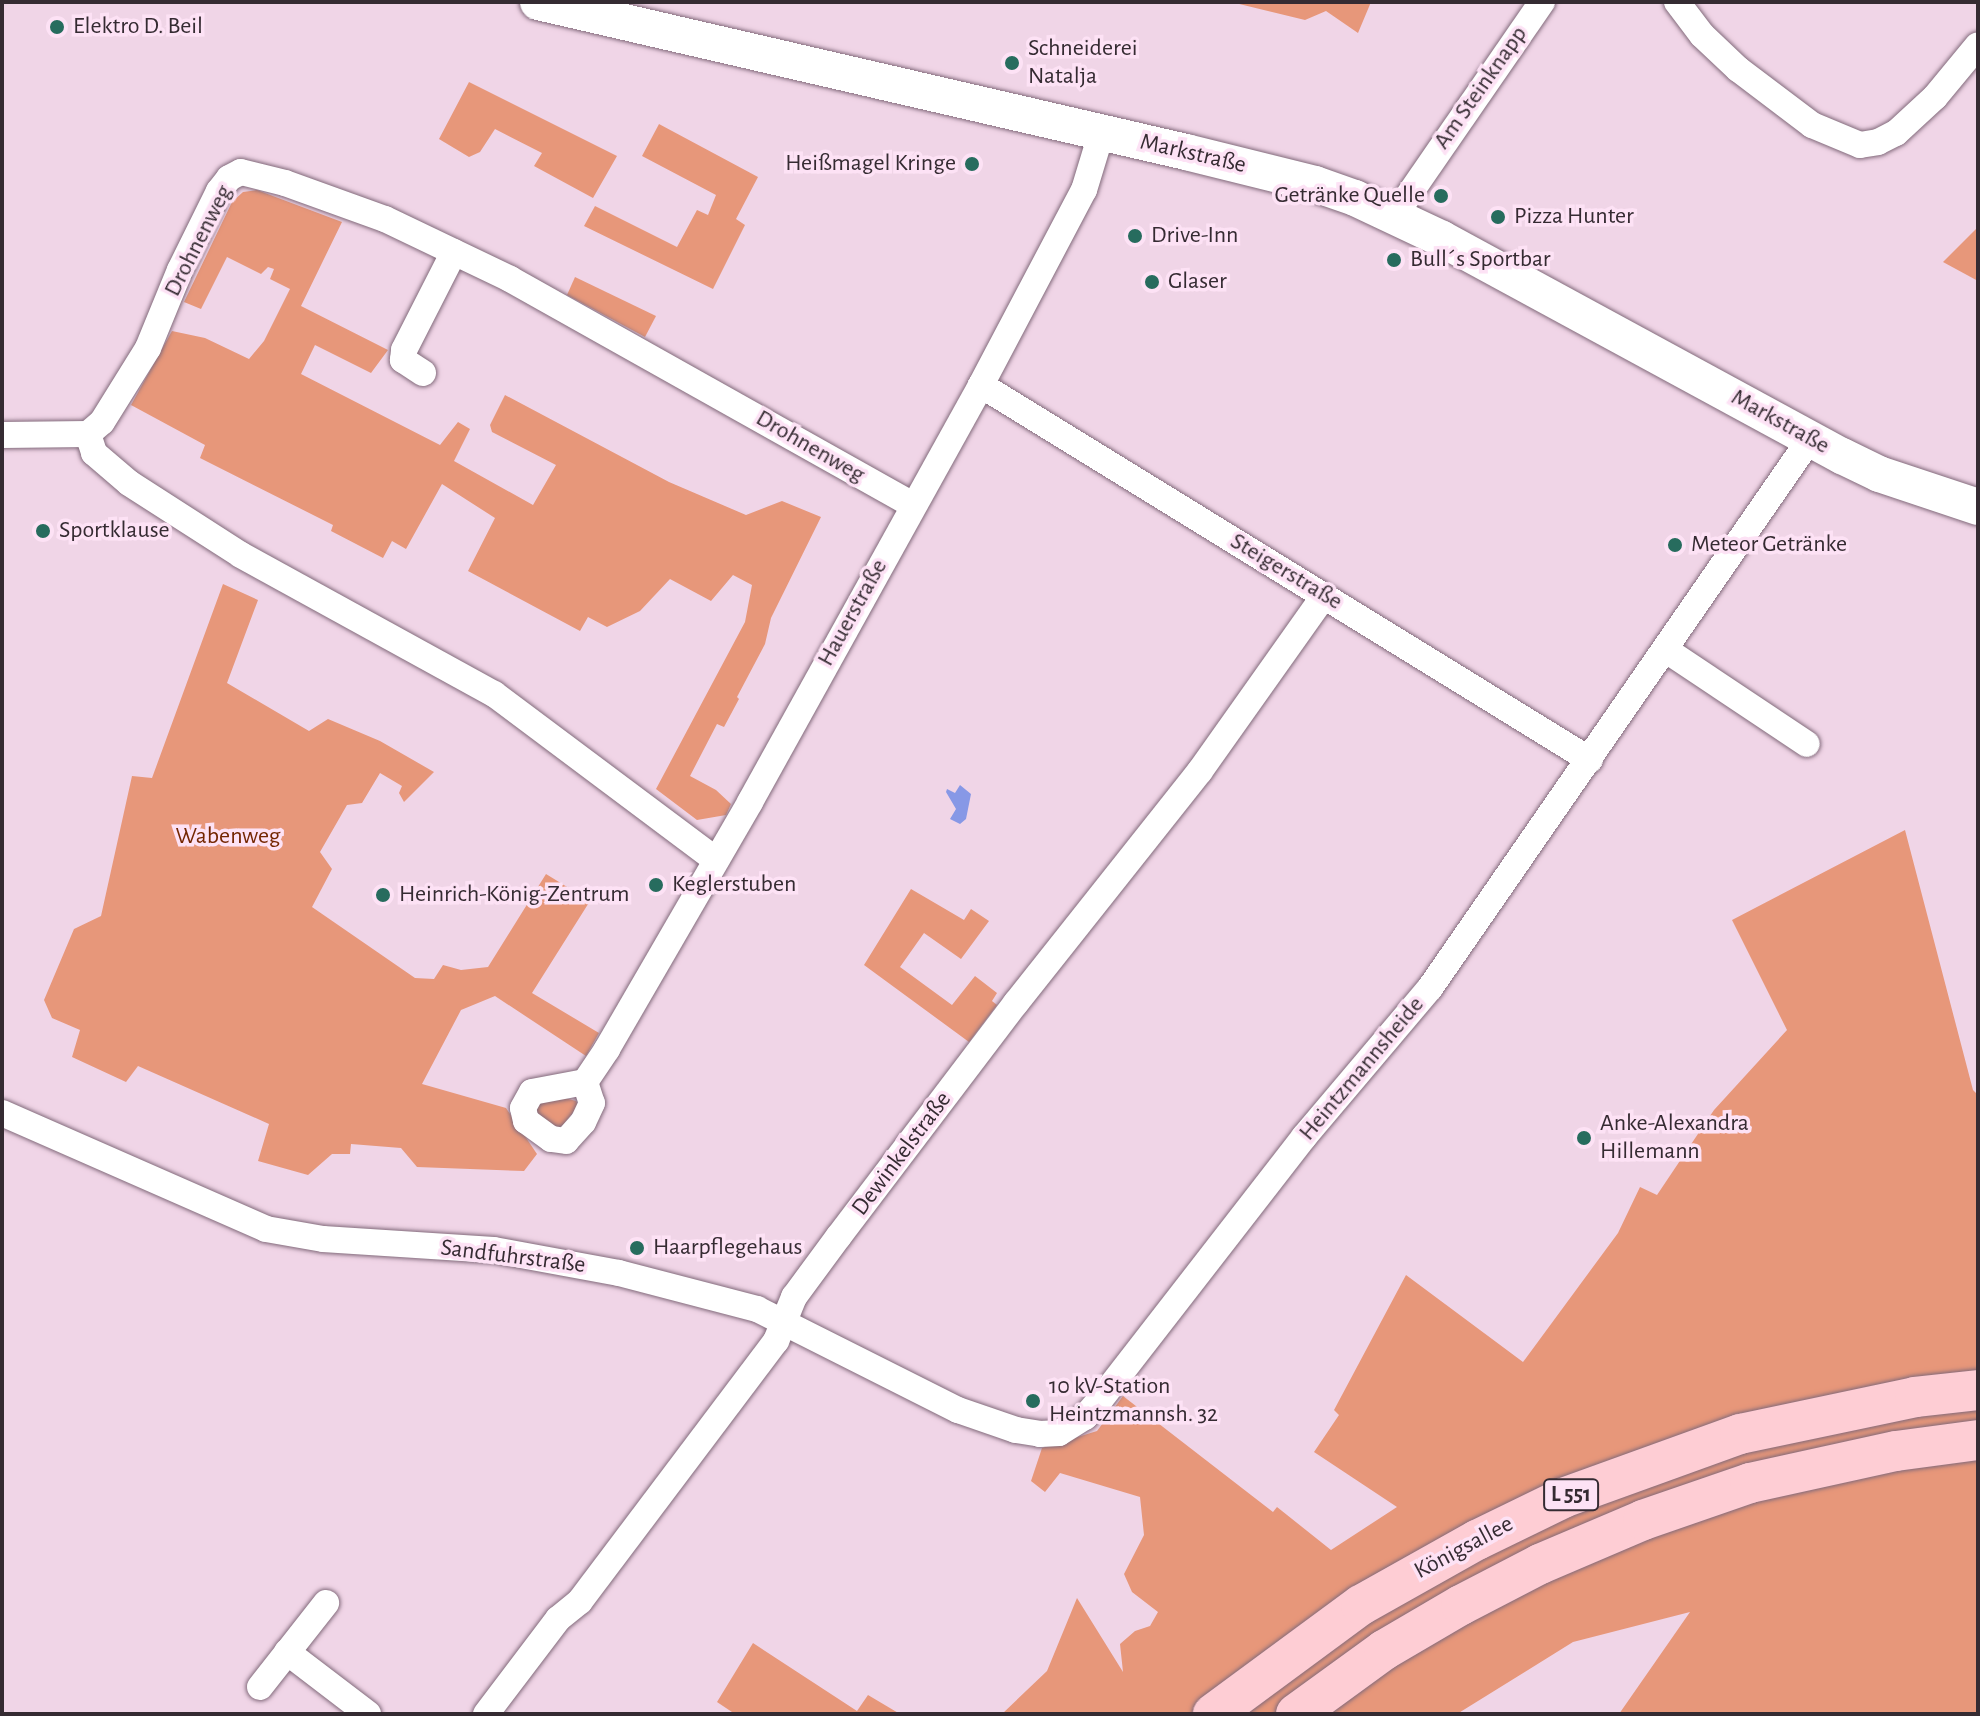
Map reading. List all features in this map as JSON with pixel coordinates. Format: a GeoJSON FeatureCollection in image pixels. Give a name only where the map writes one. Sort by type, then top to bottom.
{"type":"FeatureCollection","features":[{"type":"Feature","properties":{"kind":"main road","name":"Markstraße"},"geometry":{"type":"LineString","coordinates":[[538,2],[618,12],[1101,134],[1315,184],[1395,215],[1879,474],[1978,507]]}},
{"type":"Feature","properties":{"kind":"main road","name":"Königsallee"},"geometry":{"type":"LineString","coordinates":[[1213,1714],[1361,1605],[1477,1540],[1563,1498],[1740,1434],[1901,1399],[1978,1390]]}},
{"type":"Feature","properties":{"kind":"main road","name":"Königsallee"},"geometry":{"type":"LineString","coordinates":[[1296,1714],[1384,1650],[1461,1605],[1540,1564],[1643,1520],[1750,1483],[1896,1451],[1978,1440]]}},
{"type":"Feature","properties":{"kind":"street","name":"Am Steinknapp"},"geometry":{"type":"LineString","coordinates":[[1395,215],[1542,2]]}},
{"type":"Feature","properties":{"kind":"street"},"geometry":{"type":"LineString","coordinates":[[1677,2],[1702,35],[1738,69],[1812,125],[1860,145],[1878,142],[1896,133],[1935,97],[1978,45]]}},
{"type":"Feature","properties":{"kind":"street","name":"Hauerstraße"},"geometry":{"type":"LineString","coordinates":[[585,1082],[716,860],[981,385],[1084,190],[1101,134]]}},
{"type":"Feature","properties":{"kind":"street","name":"Drohnenweg"},"geometry":{"type":"LineString","coordinates":[[88,434],[102,422],[141,362],[209,210],[229,178],[241,172],[351,206],[454,252],[580,316],[913,505]]}},
{"type":"Feature","properties":{"kind":"street"},"geometry":{"type":"LineString","coordinates":[[423,373],[403,360],[404,350],[454,252]]}},
{"type":"Feature","properties":{"kind":"street","name":"Steigerstraße"},"geometry":{"type":"LineString","coordinates":[[981,385],[1590,760]]}},
{"type":"Feature","properties":{"kind":"street"},"geometry":{"type":"LineString","coordinates":[[2,435],[88,434],[94,453],[104,464],[166,508],[241,555],[494,694],[716,860]]}},
{"type":"Feature","properties":{"kind":"street","name":"Heintzmannsheide"},"geometry":{"type":"LineString","coordinates":[[1016,1430],[1059,1433],[1085,1417],[1100,1400],[1304,1137],[1430,988],[1810,439]]}},
{"type":"Feature","properties":{"kind":"street","name":"Dewinkelstraße"},"geometry":{"type":"LineString","coordinates":[[486,1714],[558,1619],[580,1601],[776,1341],[794,1297],[841,1233],[1025,992],[1200,771],[1324,596]]}},
{"type":"Feature","properties":{"kind":"street"},"geometry":{"type":"LineString","coordinates":[[1666,650],[1807,744]]}},
{"type":"Feature","properties":{"kind":"street","name":"Sandfuhrstraße"},"geometry":{"type":"LineString","coordinates":[[2,1113],[266,1229],[323,1239],[494,1250],[583,1265],[757,1309],[958,1410],[1016,1430]]}},
{"type":"Feature","properties":{"kind":"street"},"geometry":{"type":"LineString","coordinates":[[260,1687],[326,1603]]}},
{"type":"Feature","properties":{"kind":"street"},"geometry":{"type":"LineString","coordinates":[[287,1652],[368,1714]]}},
{"type":"Feature","properties":{"kind":"green space"},"geometry":{"type":"Polygon","coordinates":[[[1231,2],[1371,2],[1358,33],[1326,11],[1305,20],[1231,2]]]}},
{"type":"Feature","properties":{"kind":"green space"},"geometry":{"type":"Polygon","coordinates":[[[469,82],[617,156],[593,198],[534,166],[542,153],[495,129],[480,152],[469,157],[439,139],[469,82]]]}},
{"type":"Feature","properties":{"kind":"green space"},"geometry":{"type":"Polygon","coordinates":[[[659,124],[758,177],[736,219],[745,225],[713,289],[584,226],[595,206],[677,247],[697,210],[708,215],[716,195],[642,156],[659,124]]]}},
{"type":"Feature","properties":{"kind":"green space"},"geometry":{"type":"Polygon","coordinates":[[[257,190],[342,222],[301,306],[388,350],[371,373],[315,345],[301,374],[440,445],[458,422],[470,429],[454,461],[533,505],[556,465],[492,432],[490,425],[505,395],[669,482],[746,515],[782,501],[821,517],[771,618],[765,644],[737,697],[739,699],[724,727],[717,724],[690,776],[716,790],[731,804],[726,815],[697,820],[656,789],[745,622],[752,585],[733,575],[711,601],[670,579],[640,611],[607,627],[588,617],[580,631],[468,571],[495,518],[442,484],[406,549],[392,541],[383,558],[331,531],[333,525],[200,458],[205,445],[131,405],[172,331],[205,338],[249,359],[264,341],[290,289],[270,279],[274,269],[268,267],[261,274],[227,257],[201,309],[184,302],[232,202],[243,192],[257,190]]]}},
{"type":"Feature","properties":{"kind":"green space"},"geometry":{"type":"Polygon","coordinates":[[[1978,227],[1978,281],[1943,262],[1978,227]]]}},
{"type":"Feature","properties":{"kind":"green space"},"geometry":{"type":"Polygon","coordinates":[[[575,277],[656,316],[645,337],[567,295],[575,277]]]}},
{"type":"Feature","properties":{"kind":"green space","name":"Wabenweg"},"geometry":{"type":"Polygon","coordinates":[[[223,584],[258,600],[227,683],[309,731],[328,719],[380,741],[434,772],[404,802],[399,793],[402,786],[380,773],[362,803],[347,805],[320,852],[332,869],[312,907],[415,978],[434,979],[443,965],[461,970],[488,967],[546,874],[590,901],[532,993],[599,1033],[586,1056],[495,996],[461,1010],[422,1084],[506,1108],[537,1154],[524,1171],[417,1167],[401,1148],[351,1144],[350,1154],[332,1154],[308,1175],[258,1161],[269,1124],[138,1066],[126,1082],[72,1057],[80,1030],[52,1018],[44,1000],[74,929],[101,916],[132,776],[152,778],[223,584]]]}},
{"type":"Feature","properties":{"kind":"green space"},"geometry":{"type":"Polygon","coordinates":[[[1905,830],[1973,1090],[1978,1095],[1978,1714],[1619,1714],[1690,1612],[1573,1642],[1457,1714],[1002,1714],[1047,1671],[1077,1598],[1123,1672],[1120,1644],[1135,1631],[1150,1626],[1158,1612],[1132,1592],[1124,1574],[1144,1535],[1140,1497],[1060,1473],[1045,1492],[1031,1481],[1042,1448],[1097,1431],[1123,1396],[1273,1512],[1277,1507],[1331,1550],[1397,1507],[1314,1452],[1339,1415],[1334,1410],[1406,1275],[1523,1362],[1618,1233],[1640,1187],[1657,1195],[1714,1110],[1787,1030],[1732,920],[1905,830]]]}},
{"type":"Feature","properties":{"kind":"green space"},"geometry":{"type":"Polygon","coordinates":[[[911,889],[964,920],[971,909],[989,921],[961,959],[924,933],[900,967],[952,1005],[975,976],[997,993],[992,1001],[997,1005],[969,1042],[864,965],[911,889]]]}},
{"type":"Feature","properties":{"kind":"green space"},"geometry":{"type":"Polygon","coordinates":[[[561,1097],[576,1101],[578,1106],[563,1125],[557,1128],[535,1117],[535,1102],[561,1097]]]}},
{"type":"Feature","properties":{"kind":"green space"},"geometry":{"type":"Polygon","coordinates":[[[753,1643],[857,1711],[868,1695],[900,1714],[735,1714],[717,1702],[753,1643]]]}},
{"type":"Feature","properties":{"kind":"water"},"geometry":{"type":"Polygon","coordinates":[[[960,785],[971,794],[966,819],[960,824],[950,819],[956,809],[946,792],[947,789],[955,793],[960,785]]]}},
{"type":"Feature","properties":{"kind":"place","name":"Elektro D. Beil"},"geometry":{"type":"Point","coordinates":[57,27]}},
{"type":"Feature","properties":{"kind":"place","name":"Schneiderei Natalja"},"geometry":{"type":"Point","coordinates":[1012,63]}},
{"type":"Feature","properties":{"kind":"place","name":"Heißmagel Kringe"},"geometry":{"type":"Point","coordinates":[972,164]}},
{"type":"Feature","properties":{"kind":"place","name":"Getränke Quelle"},"geometry":{"type":"Point","coordinates":[1441,196]}},
{"type":"Feature","properties":{"kind":"place","name":"Pizza Hunter"},"geometry":{"type":"Point","coordinates":[1498,217]}},
{"type":"Feature","properties":{"kind":"place","name":"Drive-Inn"},"geometry":{"type":"Point","coordinates":[1135,236]}},
{"type":"Feature","properties":{"kind":"place","name":"Bull´s Sportbar"},"geometry":{"type":"Point","coordinates":[1394,260]}},
{"type":"Feature","properties":{"kind":"place","name":"Glaser"},"geometry":{"type":"Point","coordinates":[1152,282]}},
{"type":"Feature","properties":{"kind":"place","name":"Sportklause"},"geometry":{"type":"Point","coordinates":[43,531]}},
{"type":"Feature","properties":{"kind":"place","name":"Meteor Getränke"},"geometry":{"type":"Point","coordinates":[1675,545]}},
{"type":"Feature","properties":{"kind":"place","name":"Keglerstuben"},"geometry":{"type":"Point","coordinates":[656,885]}},
{"type":"Feature","properties":{"kind":"place","name":"Heinrich-König-Zentrum"},"geometry":{"type":"Point","coordinates":[383,895]}},
{"type":"Feature","properties":{"kind":"place","name":"Anke-Alexandra Hillemann"},"geometry":{"type":"Point","coordinates":[1584,1138]}},
{"type":"Feature","properties":{"kind":"place","name":"Haarpflegehaus"},"geometry":{"type":"Point","coordinates":[637,1248]}},
{"type":"Feature","properties":{"kind":"place","name":"10 kV-Station Heintzmannsh. 32"},"geometry":{"type":"Point","coordinates":[1033,1401]}}]}
